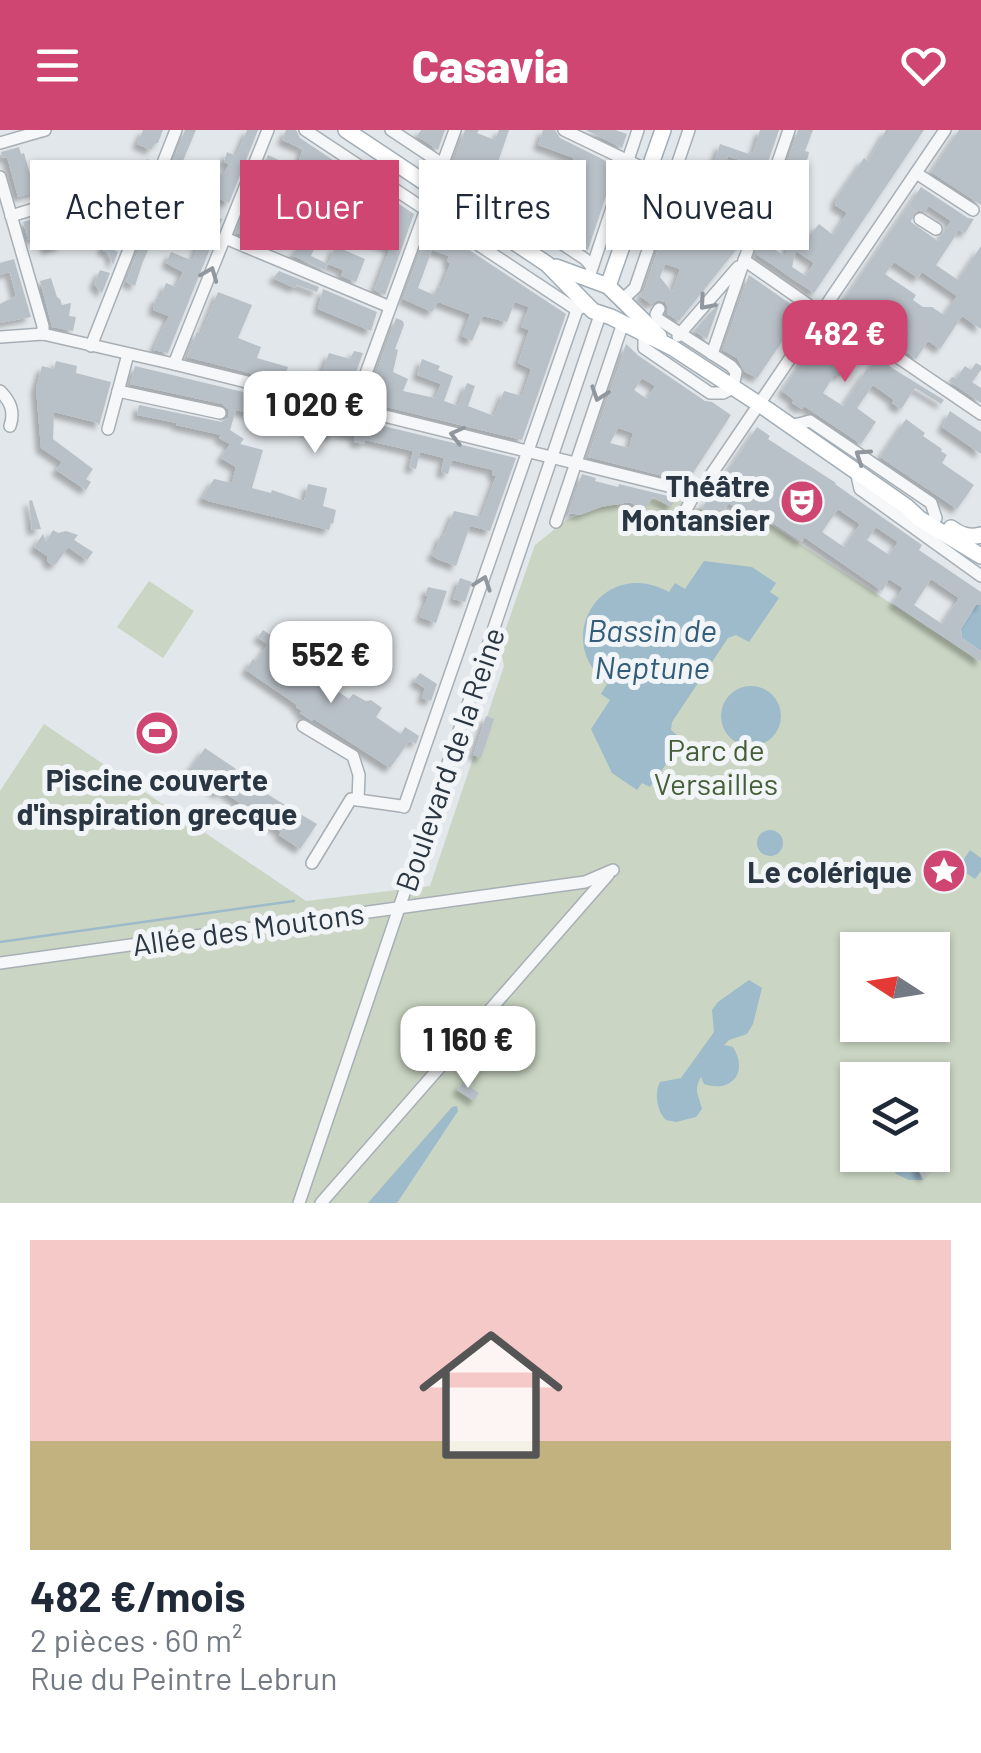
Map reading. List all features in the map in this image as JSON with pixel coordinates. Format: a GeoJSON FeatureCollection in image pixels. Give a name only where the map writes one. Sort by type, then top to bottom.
{"type":"FeatureCollection","features":[{"type":"Feature","properties":{"kind":"main road"},"geometry":{"type":"LineString","coordinates":[[346,130],[419,179]]}},
{"type":"Feature","properties":{"kind":"main road","name":"Boulevard de la Reine"},"geometry":{"type":"LineString","coordinates":[[652,160],[663,130]]}},
{"type":"Feature","properties":{"kind":"main road"},"geometry":{"type":"LineString","coordinates":[[527,250],[548,264],[597,312],[644,334],[674,340]]}},
{"type":"Feature","properties":{"kind":"main road","name":"Boulevard de la Reine"},"geometry":{"type":"LineString","coordinates":[[613,250],[590,290],[597,312],[622,300]]}},
{"type":"Feature","properties":{"kind":"main road"},"geometry":{"type":"LineString","coordinates":[[548,264],[597,279],[733,388],[973,557]]}},
{"type":"Feature","properties":{"kind":"main road"},"geometry":{"type":"LineString","coordinates":[[907,507],[921,509],[963,536],[981,535]]}},
{"type":"Feature","properties":{"kind":"street"},"geometry":{"type":"LineString","coordinates":[[0,143],[45,130]]}},
{"type":"Feature","properties":{"kind":"street"},"geometry":{"type":"LineString","coordinates":[[91,346],[176,130]]}},
{"type":"Feature","properties":{"kind":"street"},"geometry":{"type":"LineString","coordinates":[[174,364],[268,130]]}},
{"type":"Feature","properties":{"kind":"street"},"geometry":{"type":"LineString","coordinates":[[304,130],[419,205]]}},
{"type":"Feature","properties":{"kind":"street"},"geometry":{"type":"LineString","coordinates":[[391,130],[436,160]]}},
{"type":"Feature","properties":{"kind":"street"},"geometry":{"type":"LineString","coordinates":[[444,160],[455,130]]}},
{"type":"Feature","properties":{"kind":"street"},"geometry":{"type":"LineString","coordinates":[[564,130],[624,160]]}},
{"type":"Feature","properties":{"kind":"street"},"geometry":{"type":"LineString","coordinates":[[629,160],[638,130]]}},
{"type":"Feature","properties":{"kind":"street","name":"Boulevard de la Reine"},"geometry":{"type":"LineString","coordinates":[[679,160],[689,130]]}},
{"type":"Feature","properties":{"kind":"street"},"geometry":{"type":"LineString","coordinates":[[712,354],[789,130]]}},
{"type":"Feature","properties":{"kind":"street"},"geometry":{"type":"LineString","coordinates":[[676,528],[822,310],[901,206],[916,173],[945,130]]}},
{"type":"Feature","properties":{"kind":"street"},"geometry":{"type":"LineString","coordinates":[[916,173],[973,210]]}},
{"type":"Feature","properties":{"kind":"street"},"geometry":{"type":"LineString","coordinates":[[0,177],[43,334]]}},
{"type":"Feature","properties":{"kind":"street"},"geometry":{"type":"LineString","coordinates":[[11,216],[30,210]]}},
{"type":"Feature","properties":{"kind":"street"},"geometry":{"type":"LineString","coordinates":[[920,219],[936,229]]}},
{"type":"Feature","properties":{"kind":"street"},"geometry":{"type":"LineString","coordinates":[[353,408],[419,226]]}},
{"type":"Feature","properties":{"kind":"street"},"geometry":{"type":"LineString","coordinates":[[224,238],[390,307]]}},
{"type":"Feature","properties":{"kind":"street"},"geometry":{"type":"LineString","coordinates":[[597,279],[606,245]]}},
{"type":"Feature","properties":{"kind":"street"},"geometry":{"type":"LineString","coordinates":[[493,250],[597,312]]}},
{"type":"Feature","properties":{"kind":"street"},"geometry":{"type":"LineString","coordinates":[[573,250],[585,258],[597,279]]}},
{"type":"Feature","properties":{"kind":"street","name":"Boulevard de la Reine"},"geometry":{"type":"LineString","coordinates":[[622,300],[636,288],[649,250]]}},
{"type":"Feature","properties":{"kind":"street"},"geometry":{"type":"LineString","coordinates":[[744,260],[981,414]]}},
{"type":"Feature","properties":{"kind":"street"},"geometry":{"type":"LineString","coordinates":[[674,340],[744,260]]}},
{"type":"Feature","properties":{"kind":"street"},"geometry":{"type":"LineString","coordinates":[[644,334],[644,348],[710,392],[723,393],[733,388],[736,372],[712,354],[674,340],[658,319],[659,308]]}},
{"type":"Feature","properties":{"kind":"street"},"geometry":{"type":"LineString","coordinates":[[312,863],[351,800],[403,806],[528,453],[597,312]]}},
{"type":"Feature","properties":{"kind":"street"},"geometry":{"type":"LineString","coordinates":[[556,522],[576,464],[597,312]]}},
{"type":"Feature","properties":{"kind":"street","name":"Boulevard de la Reine"},"geometry":{"type":"LineString","coordinates":[[298,1203],[552,459],[597,312]]}},
{"type":"Feature","properties":{"kind":"street"},"geometry":{"type":"LineString","coordinates":[[0,337],[43,334],[174,364],[680,489],[694,496]]}},
{"type":"Feature","properties":{"kind":"street"},"geometry":{"type":"LineString","coordinates":[[108,429],[128,354]]}},
{"type":"Feature","properties":{"kind":"street"},"geometry":{"type":"LineString","coordinates":[[118,390],[220,413]]}},
{"type":"Feature","properties":{"kind":"street"},"geometry":{"type":"LineString","coordinates":[[0,391],[11,406],[10,426]]}},
{"type":"Feature","properties":{"kind":"street"},"geometry":{"type":"LineString","coordinates":[[790,426],[810,421],[931,503],[936,518]]}},
{"type":"Feature","properties":{"kind":"street"},"geometry":{"type":"LineString","coordinates":[[856,472],[860,489],[973,557],[981,576]]}},
{"type":"Feature","properties":{"kind":"street"},"geometry":{"type":"LineString","coordinates":[[303,726],[352,756],[359,776],[358,800]]}},
{"type":"Feature","properties":{"kind":"street","name":"Allée des Moutons"},"geometry":{"type":"LineString","coordinates":[[0,963],[585,882],[613,870],[321,1203]]}},
{"type":"Feature","properties":{"kind":"green space","name":"Parc de Versailles"},"geometry":{"type":"Polygon","coordinates":[[[677,495],[701,509],[765,521],[981,662],[981,1203],[0,1203],[0,791],[44,724],[306,901],[430,886],[504,666],[500,645],[535,545],[566,520],[612,504],[639,510],[653,497],[671,506],[677,495]]]}},
{"type":"Feature","properties":{"kind":"green space"},"geometry":{"type":"Polygon","coordinates":[[[149,581],[194,611],[163,658],[117,627],[149,581]]]}},
{"type":"Feature","properties":{"kind":"water","name":"Bassin de Neptune"},"geometry":{"type":"Polygon","coordinates":[[[704,561],[752,567],[776,583],[770,592],[779,598],[749,642],[736,635],[728,638],[672,722],[671,730],[683,740],[650,787],[642,783],[637,790],[612,773],[591,729],[610,700],[601,694],[607,684],[591,665],[584,645],[584,625],[592,607],[606,593],[624,585],[645,584],[669,592],[675,583],[685,589],[704,561]]]}},
{"type":"Feature","properties":{"kind":"water"},"geometry":{"type":"Polygon","coordinates":[[[976,605],[981,605],[981,651],[962,638],[961,629],[976,605]]]}},
{"type":"Feature","properties":{"kind":"water"},"geometry":{"type":"Polygon","coordinates":[[[751,686],[772,695],[781,716],[772,737],[751,746],[730,737],[721,716],[730,695],[751,686]]]}},
{"type":"Feature","properties":{"kind":"water"},"geometry":{"type":"Polygon","coordinates":[[[770,830],[779,834],[783,843],[779,852],[770,856],[761,852],[757,843],[761,834],[770,830]]]}},
{"type":"Feature","properties":{"kind":"water"},"geometry":{"type":"Polygon","coordinates":[[[970,850],[981,858],[981,871],[975,879],[958,868],[970,850]]]}},
{"type":"Feature","properties":{"kind":"water"},"geometry":{"type":"Polygon","coordinates":[[[749,980],[762,988],[753,1024],[747,1034],[724,1045],[733,1047],[737,1056],[735,1079],[714,1086],[704,1084],[701,1077],[697,1090],[702,1109],[696,1117],[666,1120],[657,1102],[660,1082],[681,1078],[714,1032],[712,1010],[749,980]]]}},
{"type":"Feature","properties":{"kind":"water"},"geometry":{"type":"Polygon","coordinates":[[[457,1106],[458,1111],[397,1203],[368,1203],[452,1107],[457,1106]]]}},
{"type":"Feature","properties":{"kind":"water"},"geometry":{"type":"Polygon","coordinates":[[[919,1172],[923,1180],[909,1180],[896,1174],[919,1172]]]}},
{"type":"Feature","properties":{"kind":"building"},"geometry":{"type":"Polygon","coordinates":[[[143,130],[163,130],[151,150],[137,144],[143,130]]]}},
{"type":"Feature","properties":{"kind":"building"},"geometry":{"type":"Polygon","coordinates":[[[185,130],[196,130],[183,160],[173,160],[185,130]]]}},
{"type":"Feature","properties":{"kind":"building"},"geometry":{"type":"Polygon","coordinates":[[[247,130],[258,130],[246,160],[240,160],[240,175],[229,203],[220,199],[220,181],[229,164],[224,162],[227,152],[236,156],[247,130]]]}},
{"type":"Feature","properties":{"kind":"building"},"geometry":{"type":"Polygon","coordinates":[[[286,130],[296,130],[300,138],[333,160],[299,160],[303,149],[282,140],[286,130]]]}},
{"type":"Feature","properties":{"kind":"building"},"geometry":{"type":"Polygon","coordinates":[[[421,130],[445,130],[438,150],[417,136],[421,130]]]}},
{"type":"Feature","properties":{"kind":"building"},"geometry":{"type":"Polygon","coordinates":[[[465,130],[479,130],[477,133],[495,140],[499,130],[509,130],[499,160],[454,160],[465,130]]]}},
{"type":"Feature","properties":{"kind":"building"},"geometry":{"type":"Polygon","coordinates":[[[543,130],[555,130],[560,138],[606,161],[606,196],[588,250],[586,160],[573,160],[538,145],[543,130]]]}},
{"type":"Feature","properties":{"kind":"building"},"geometry":{"type":"Polygon","coordinates":[[[586,130],[615,130],[627,134],[622,148],[586,130]]]}},
{"type":"Feature","properties":{"kind":"building"},"geometry":{"type":"Polygon","coordinates":[[[760,130],[779,130],[769,160],[728,156],[727,160],[715,160],[720,144],[753,153],[760,130]]]}},
{"type":"Feature","properties":{"kind":"building"},"geometry":{"type":"Polygon","coordinates":[[[798,130],[813,130],[805,151],[809,152],[806,160],[788,160],[798,130]]]}},
{"type":"Feature","properties":{"kind":"building"},"geometry":{"type":"Polygon","coordinates":[[[886,130],[924,130],[814,293],[756,254],[758,250],[775,250],[785,256],[787,250],[809,250],[809,236],[819,224],[833,235],[847,213],[835,205],[837,197],[864,158],[868,161],[886,130]],[[796,251],[792,267],[806,276],[814,263],[796,251]]]}},
{"type":"Feature","properties":{"kind":"building"},"geometry":{"type":"Polygon","coordinates":[[[959,130],[981,130],[981,205],[931,172],[959,130]]]}},
{"type":"Feature","properties":{"kind":"building"},"geometry":{"type":"Polygon","coordinates":[[[19,147],[24,153],[30,194],[18,197],[7,157],[3,158],[1,152],[19,147]]]}},
{"type":"Feature","properties":{"kind":"building"},"geometry":{"type":"Polygon","coordinates":[[[921,187],[974,219],[965,233],[959,230],[936,265],[958,280],[981,246],[981,329],[962,316],[940,349],[928,341],[916,359],[901,348],[909,334],[876,312],[867,325],[840,306],[921,187]],[[929,206],[913,213],[911,222],[938,241],[951,221],[929,206]],[[894,262],[885,274],[916,295],[913,300],[923,307],[932,307],[944,315],[957,296],[922,272],[918,278],[894,262]]]}},
{"type":"Feature","properties":{"kind":"building"},"geometry":{"type":"Polygon","coordinates":[[[399,204],[414,214],[385,295],[374,290],[389,250],[399,250],[399,204]]]}},
{"type":"Feature","properties":{"kind":"building"},"geometry":{"type":"Polygon","coordinates":[[[30,220],[30,239],[28,240],[23,222],[30,220]]]}},
{"type":"Feature","properties":{"kind":"building"},"geometry":{"type":"Polygon","coordinates":[[[103,250],[118,252],[113,265],[108,251],[103,250]]]}},
{"type":"Feature","properties":{"kind":"building"},"geometry":{"type":"Polygon","coordinates":[[[138,250],[148,250],[135,286],[126,282],[138,250]]]}},
{"type":"Feature","properties":{"kind":"building"},"geometry":{"type":"Polygon","coordinates":[[[196,250],[210,250],[168,353],[153,350],[169,316],[153,310],[155,301],[166,283],[176,287],[183,272],[166,263],[171,252],[193,258],[196,250]]]}},
{"type":"Feature","properties":{"kind":"building"},"geometry":{"type":"Polygon","coordinates":[[[296,250],[314,250],[311,256],[328,264],[325,270],[291,255],[296,250]]]}},
{"type":"Feature","properties":{"kind":"building"},"geometry":{"type":"Polygon","coordinates":[[[333,250],[365,259],[356,282],[341,276],[343,270],[328,264],[333,250]]]}},
{"type":"Feature","properties":{"kind":"building"},"geometry":{"type":"Polygon","coordinates":[[[421,250],[432,250],[469,250],[566,314],[522,440],[366,402],[396,318],[404,325],[395,349],[398,350],[393,372],[408,379],[403,391],[435,398],[441,384],[417,375],[422,359],[453,376],[444,401],[458,406],[467,383],[475,386],[468,406],[494,416],[504,391],[522,396],[531,369],[518,363],[529,330],[521,327],[529,307],[515,302],[507,322],[483,316],[472,341],[462,336],[470,314],[438,302],[432,312],[403,299],[421,250]],[[432,250],[418,288],[434,295],[437,287],[441,288],[449,256],[432,250]]]}},
{"type":"Feature","properties":{"kind":"building"},"geometry":{"type":"Polygon","coordinates":[[[658,250],[736,250],[679,321],[667,314],[665,302],[651,304],[640,296],[658,250]],[[665,264],[660,277],[672,292],[680,269],[665,264]]]}},
{"type":"Feature","properties":{"kind":"building"},"geometry":{"type":"Polygon","coordinates":[[[14,259],[31,317],[0,323],[0,304],[16,296],[10,272],[0,275],[0,263],[14,259]]]}},
{"type":"Feature","properties":{"kind":"building"},"geometry":{"type":"Polygon","coordinates":[[[100,270],[110,273],[102,293],[94,284],[100,270]]]}},
{"type":"Feature","properties":{"kind":"building"},"geometry":{"type":"Polygon","coordinates":[[[279,271],[319,287],[317,292],[273,278],[279,271]]]}},
{"type":"Feature","properties":{"kind":"building"},"geometry":{"type":"Polygon","coordinates":[[[749,275],[802,312],[758,377],[745,372],[737,358],[723,350],[749,275]]]}},
{"type":"Feature","properties":{"kind":"building"},"geometry":{"type":"Polygon","coordinates":[[[51,278],[62,305],[71,303],[69,316],[76,317],[73,331],[52,327],[40,281],[51,278]]]}},
{"type":"Feature","properties":{"kind":"building"},"geometry":{"type":"Polygon","coordinates":[[[323,289],[377,312],[371,331],[318,309],[323,289]]]}},
{"type":"Feature","properties":{"kind":"building"},"geometry":{"type":"Polygon","coordinates":[[[218,292],[252,305],[238,338],[261,347],[257,358],[288,367],[286,373],[294,375],[292,381],[187,357],[218,292]]]}},
{"type":"Feature","properties":{"kind":"building"},"geometry":{"type":"Polygon","coordinates":[[[720,302],[707,339],[694,331],[720,302]]]}},
{"type":"Feature","properties":{"kind":"building"},"geometry":{"type":"Polygon","coordinates":[[[829,322],[843,331],[838,339],[855,352],[823,393],[843,406],[879,356],[944,400],[941,404],[915,388],[901,409],[873,385],[857,408],[876,422],[861,444],[804,406],[802,409],[792,403],[794,400],[782,391],[829,322]]]}},
{"type":"Feature","properties":{"kind":"building"},"geometry":{"type":"Polygon","coordinates":[[[626,344],[731,415],[687,482],[588,457],[626,344]],[[642,378],[634,390],[647,399],[655,386],[642,378]],[[618,428],[610,443],[629,448],[633,433],[618,428]]]}},
{"type":"Feature","properties":{"kind":"building"},"geometry":{"type":"Polygon","coordinates":[[[354,351],[363,353],[347,397],[317,386],[329,353],[350,359],[354,351]]]}},
{"type":"Feature","properties":{"kind":"building"},"geometry":{"type":"Polygon","coordinates":[[[56,361],[77,366],[76,373],[111,382],[99,426],[54,412],[53,439],[93,469],[86,479],[91,482],[86,490],[56,470],[62,462],[41,448],[36,388],[42,366],[54,369],[56,361]]]}},
{"type":"Feature","properties":{"kind":"building"},"geometry":{"type":"Polygon","coordinates":[[[976,363],[981,370],[972,382],[981,388],[981,403],[949,381],[952,377],[956,379],[965,366],[971,370],[976,363]]]}},
{"type":"Feature","properties":{"kind":"building"},"geometry":{"type":"Polygon","coordinates":[[[135,366],[516,458],[490,531],[470,526],[456,566],[431,554],[454,511],[481,517],[496,476],[492,475],[493,470],[452,460],[448,474],[441,472],[444,458],[420,452],[416,469],[409,467],[413,451],[365,440],[364,444],[354,442],[352,435],[334,431],[333,436],[236,410],[230,430],[244,439],[240,444],[263,450],[252,488],[304,501],[308,484],[327,488],[323,506],[336,510],[333,524],[329,530],[208,501],[202,498],[214,479],[232,483],[236,467],[221,458],[230,444],[219,438],[221,435],[137,415],[139,405],[222,422],[228,418],[228,409],[222,404],[130,384],[135,366]]]}},
{"type":"Feature","properties":{"kind":"building"},"geometry":{"type":"Polygon","coordinates":[[[950,411],[981,432],[981,454],[942,427],[950,411]]]}},
{"type":"Feature","properties":{"kind":"building"},"geometry":{"type":"Polygon","coordinates":[[[906,419],[947,455],[942,463],[974,485],[957,509],[880,457],[906,419]]]}},
{"type":"Feature","properties":{"kind":"building"},"geometry":{"type":"Polygon","coordinates":[[[757,427],[770,436],[768,439],[836,483],[922,545],[919,550],[981,592],[981,605],[976,605],[961,629],[962,638],[981,651],[981,662],[893,603],[903,588],[889,579],[882,591],[804,537],[802,542],[765,521],[767,518],[743,513],[729,503],[722,514],[701,509],[708,499],[719,501],[721,490],[716,489],[757,427]],[[838,509],[822,532],[844,547],[860,524],[838,509]],[[876,527],[867,540],[889,555],[898,542],[876,527]],[[931,579],[914,605],[942,624],[959,598],[931,579]]]}},
{"type":"Feature","properties":{"kind":"building"},"geometry":{"type":"Polygon","coordinates":[[[582,474],[618,487],[619,484],[676,498],[671,507],[653,497],[644,511],[630,502],[580,515],[570,513],[567,518],[582,474]]]}},
{"type":"Feature","properties":{"kind":"building"},"geometry":{"type":"Polygon","coordinates":[[[32,500],[41,529],[32,530],[32,500]]]}},
{"type":"Feature","properties":{"kind":"building"},"geometry":{"type":"Polygon","coordinates":[[[53,530],[78,535],[74,540],[93,552],[87,560],[68,547],[53,565],[34,547],[43,534],[46,542],[53,530]]]}},
{"type":"Feature","properties":{"kind":"building"},"geometry":{"type":"Polygon","coordinates":[[[460,578],[472,582],[465,602],[453,599],[460,578]]]}},
{"type":"Feature","properties":{"kind":"building"},"geometry":{"type":"Polygon","coordinates":[[[428,587],[447,591],[436,623],[420,617],[428,587]]]}},
{"type":"Feature","properties":{"kind":"building"},"geometry":{"type":"Polygon","coordinates":[[[263,630],[290,648],[281,666],[311,686],[317,677],[349,699],[353,694],[371,700],[382,708],[376,717],[401,734],[405,727],[419,736],[416,744],[410,740],[390,768],[300,713],[297,705],[246,670],[268,644],[258,637],[263,630]]]}},
{"type":"Feature","properties":{"kind":"building"},"geometry":{"type":"Polygon","coordinates":[[[420,673],[437,684],[431,701],[422,698],[425,688],[414,681],[420,673]]]}},
{"type":"Feature","properties":{"kind":"building"},"geometry":{"type":"Polygon","coordinates":[[[486,716],[494,719],[481,758],[473,755],[486,716]]]}},
{"type":"Feature","properties":{"kind":"building"},"geometry":{"type":"Polygon","coordinates":[[[205,748],[236,769],[234,772],[317,824],[300,849],[245,807],[237,819],[233,817],[240,803],[221,790],[219,794],[188,772],[205,748]]]}},
{"type":"Feature","properties":{"kind":"building"},"geometry":{"type":"Polygon","coordinates":[[[463,1082],[479,1093],[474,1101],[457,1090],[463,1082]]]}},
{"type":"Feature","properties":{"kind":"waterway"},"geometry":{"type":"LineString","coordinates":[[0,942],[294,901]]}},
{"type":"Feature","properties":{"kind":"tunnel"},"geometry":{"type":"LineString","coordinates":[[906,209],[920,219]]}},
{"type":"Feature","properties":{"kind":"place","name":"Théâtre Montansier"},"geometry":{"type":"Point","coordinates":[802,502]}},
{"type":"Feature","properties":{"kind":"place","name":"Piscine couverte d'inspiration grecque"},"geometry":{"type":"Point","coordinates":[157,733]}},
{"type":"Feature","properties":{"kind":"place","name":"Le colérique"},"geometry":{"type":"Point","coordinates":[944,871]}}]}
